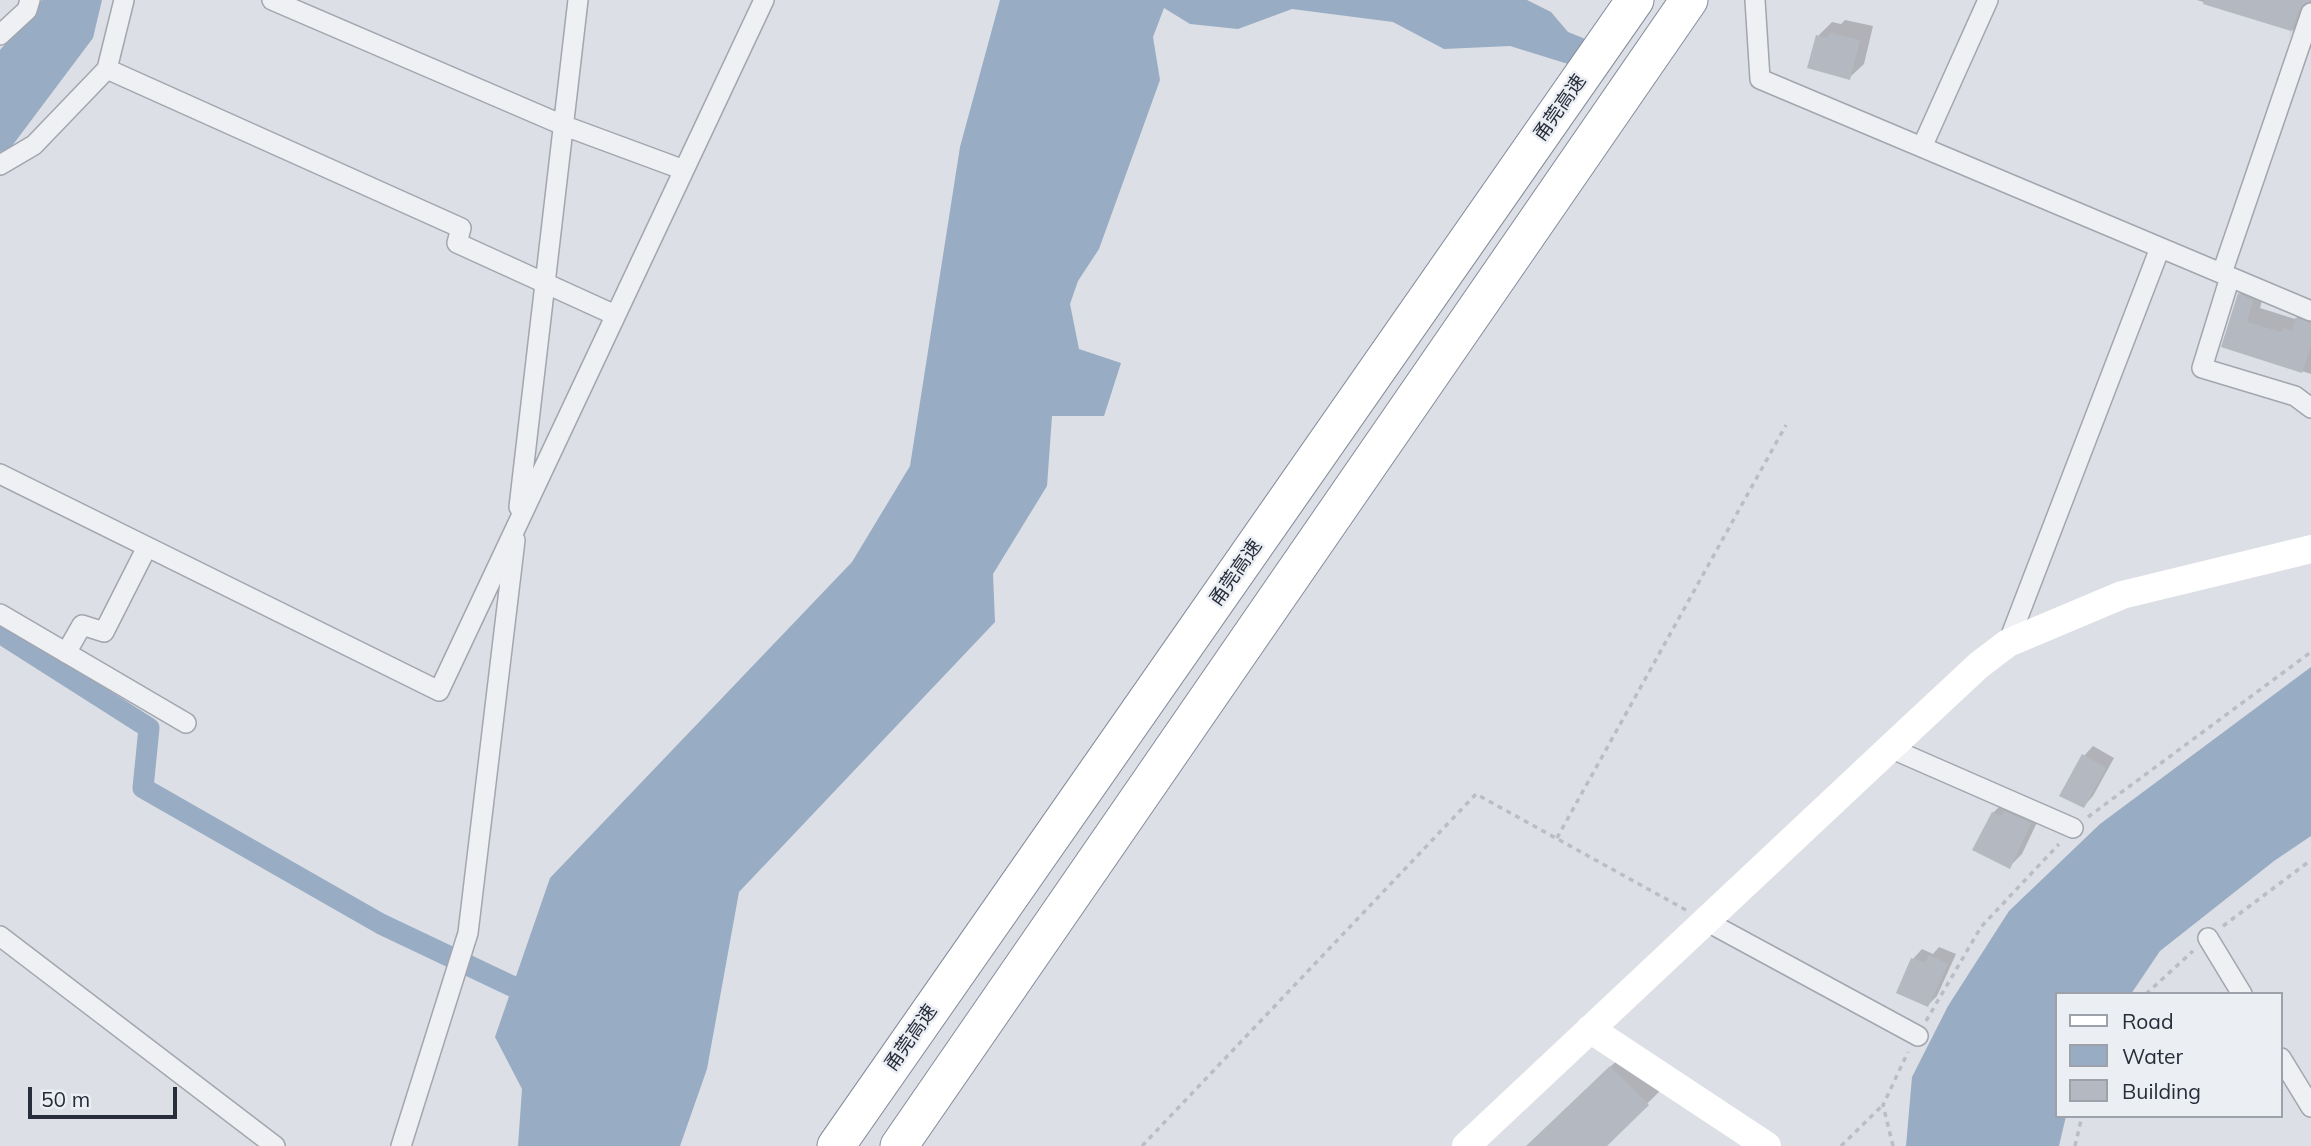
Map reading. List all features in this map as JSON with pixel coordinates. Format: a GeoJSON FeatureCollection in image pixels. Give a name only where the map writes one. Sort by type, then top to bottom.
{"type":"FeatureCollection","features":[{"type":"Feature","properties":{"kind":"highway","name":"甬莞高速"},"geometry":{"type":"LineString","coordinates":[[836,1146],[1635,0]]}},
{"type":"Feature","properties":{"kind":"highway"},"geometry":{"type":"LineString","coordinates":[[899,1146],[1689,0]]}},
{"type":"Feature","properties":{"kind":"street"},"geometry":{"type":"LineString","coordinates":[[0,36],[27,10],[30,0]]}},
{"type":"Feature","properties":{"kind":"street"},"geometry":{"type":"LineString","coordinates":[[0,165],[34,145],[107,69],[124,0]]}},
{"type":"Feature","properties":{"kind":"street"},"geometry":{"type":"LineString","coordinates":[[272,0],[565,126],[684,170]]}},
{"type":"Feature","properties":{"kind":"street"},"geometry":{"type":"LineString","coordinates":[[401,1146],[468,933],[578,0]]}},
{"type":"Feature","properties":{"kind":"street"},"geometry":{"type":"LineString","coordinates":[[0,474],[439,691],[764,0]]}},
{"type":"Feature","properties":{"kind":"street"},"geometry":{"type":"LineString","coordinates":[[1755,0],[1760,79],[2311,311]]}},
{"type":"Feature","properties":{"kind":"street"},"geometry":{"type":"LineString","coordinates":[[1922,147],[1988,0]]}},
{"type":"Feature","properties":{"kind":"street"},"geometry":{"type":"LineString","coordinates":[[2311,13],[2226,275],[2202,368],[2295,396],[2311,408]]}},
{"type":"Feature","properties":{"kind":"street"},"geometry":{"type":"LineString","coordinates":[[107,69],[461,228],[457,243],[615,315]]}},
{"type":"Feature","properties":{"kind":"street"},"geometry":{"type":"LineString","coordinates":[[2008,643],[2160,248]]}},
{"type":"Feature","properties":{"kind":"street"},"geometry":{"type":"LineString","coordinates":[[66,653],[82,625],[104,632],[147,547]]}},
{"type":"Feature","properties":{"kind":"street"},"geometry":{"type":"LineString","coordinates":[[1466,1146],[1979,664],[2008,643],[2122,595],[2311,549]]}},
{"type":"Feature","properties":{"kind":"street"},"geometry":{"type":"LineString","coordinates":[[0,614],[186,723]]}},
{"type":"Feature","properties":{"kind":"street"},"geometry":{"type":"LineString","coordinates":[[1890,748],[2074,828]]}},
{"type":"Feature","properties":{"kind":"street"},"geometry":{"type":"LineString","coordinates":[[1706,922],[1918,1035]]}},
{"type":"Feature","properties":{"kind":"street"},"geometry":{"type":"LineString","coordinates":[[0,936],[275,1146]]}},
{"type":"Feature","properties":{"kind":"street"},"geometry":{"type":"LineString","coordinates":[[2208,938],[2241,992]]}},
{"type":"Feature","properties":{"kind":"street"},"geometry":{"type":"LineString","coordinates":[[1590,1029],[1767,1146]]}},
{"type":"Feature","properties":{"kind":"street"},"geometry":{"type":"LineString","coordinates":[[2283,1061],[2311,1107]]}},
{"type":"Feature","properties":{"kind":"path"},"geometry":{"type":"LineString","coordinates":[[1558,838],[1786,425]]}},
{"type":"Feature","properties":{"kind":"path"},"geometry":{"type":"LineString","coordinates":[[1841,1146],[1883,1105],[1918,1035],[1981,928],[2074,828],[2311,652]]}},
{"type":"Feature","properties":{"kind":"path"},"geometry":{"type":"LineString","coordinates":[[1142,1146],[1476,794],[1706,922]]}},
{"type":"Feature","properties":{"kind":"path"},"geometry":{"type":"LineString","coordinates":[[2148,992],[2208,938],[2311,860]]}},
{"type":"Feature","properties":{"kind":"path"},"geometry":{"type":"LineString","coordinates":[[1883,1105],[1894,1146]]}},
{"type":"Feature","properties":{"kind":"path"},"geometry":{"type":"LineString","coordinates":[[2075,1146],[2082,1118]]}},
{"type":"Feature","properties":{"kind":"water"},"geometry":{"type":"Polygon","coordinates":[[[42,0],[102,0],[93,38],[9,150],[0,152],[0,50],[42,0]]]}},
{"type":"Feature","properties":{"kind":"water"},"geometry":{"type":"Polygon","coordinates":[[[1000,0],[1527,0],[1551,12],[1568,32],[1603,46],[1581,68],[1510,46],[1444,49],[1393,22],[1292,9],[1238,29],[1190,24],[1164,8],[1153,37],[1160,80],[1099,249],[1078,281],[1070,304],[1079,349],[1121,363],[1104,416],[1052,416],[1047,486],[993,574],[995,622],[739,892],[707,1069],[680,1146],[518,1146],[522,1089],[495,1037],[550,878],[852,562],[910,466],[960,147],[1000,0]]]}},
{"type":"Feature","properties":{"kind":"water"},"geometry":{"type":"Polygon","coordinates":[[[2311,667],[2311,836],[2274,861],[2160,951],[2132,992],[2056,992],[2056,1118],[2066,1118],[2059,1146],[1906,1146],[1912,1077],[1948,1006],[2009,911],[2100,824],[2311,667]]]}},
{"type":"Feature","properties":{"kind":"building"},"geometry":{"type":"Polygon","coordinates":[[[2204,0],[2311,1],[2300,8],[2289,38],[2291,31],[2203,4],[2204,0]]]}},
{"type":"Feature","properties":{"kind":"building"},"geometry":{"type":"Polygon","coordinates":[[[1830,33],[1860,40],[1850,80],[1807,68],[1816,35],[1827,38],[1830,33]]]}},
{"type":"Feature","properties":{"kind":"building"},"geometry":{"type":"Polygon","coordinates":[[[2238,293],[2253,300],[2247,322],[2281,332],[2283,328],[2292,331],[2295,318],[2311,323],[2311,345],[2302,373],[2221,347],[2238,293]]]}},
{"type":"Feature","properties":{"kind":"building"},"geometry":{"type":"Polygon","coordinates":[[[2082,754],[2106,768],[2084,808],[2059,796],[2082,754]]]}},
{"type":"Feature","properties":{"kind":"building"},"geometry":{"type":"Polygon","coordinates":[[[2003,811],[2031,823],[2010,869],[1972,850],[1992,812],[2001,816],[2003,811]]]}},
{"type":"Feature","properties":{"kind":"building"},"geometry":{"type":"Polygon","coordinates":[[[1929,955],[1948,964],[1928,1007],[1896,993],[1911,958],[1925,963],[1929,955]]]}},
{"type":"Feature","properties":{"kind":"building"},"geometry":{"type":"Polygon","coordinates":[[[1610,1066],[1649,1105],[1607,1146],[1526,1146],[1610,1066]]]}},
{"type":"Feature","properties":{"kind":"waterway"},"geometry":{"type":"LineString","coordinates":[[0,633],[149,728],[143,788],[381,924],[537,998]]}}]}
